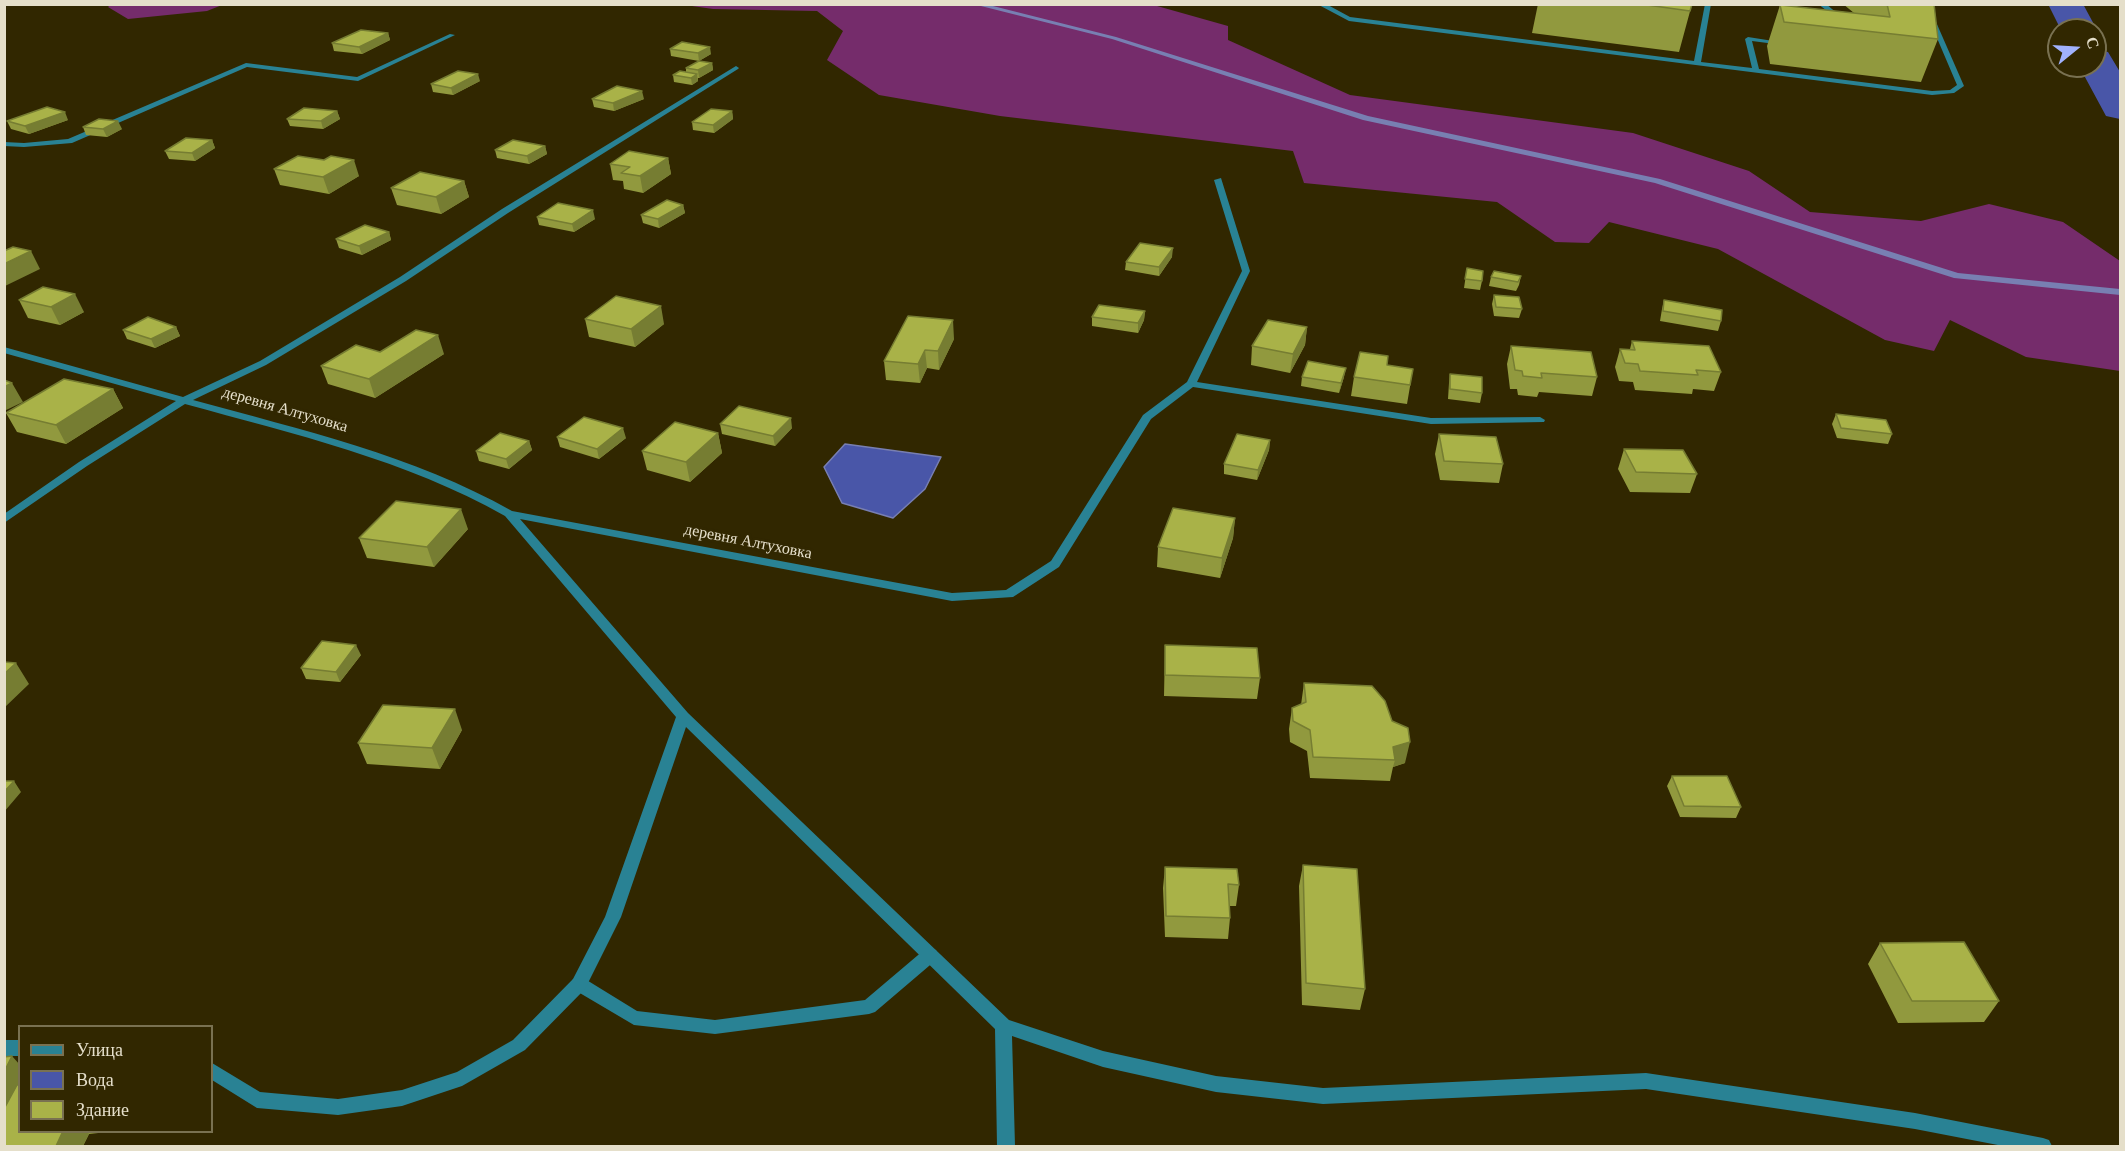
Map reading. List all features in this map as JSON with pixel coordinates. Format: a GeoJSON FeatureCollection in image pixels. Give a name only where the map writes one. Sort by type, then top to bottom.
{"type":"FeatureCollection","features":[{"type":"Feature","properties":{"kind":"street"},"geometry":{"type":"LineString","coordinates":[[1320,4],[1348,19],[1932,93],[1952,92],[1961,86],[1934,23],[1902,4]]}},
{"type":"Feature","properties":{"kind":"street"},"geometry":{"type":"LineString","coordinates":[[1697,63],[1707,4]]}},
{"type":"Feature","properties":{"kind":"street"},"geometry":{"type":"LineString","coordinates":[[1821,4],[1843,21],[1843,30]]}},
{"type":"Feature","properties":{"kind":"street"},"geometry":{"type":"LineString","coordinates":[[4,144],[24,145],[69,141],[246,65],[358,79],[452,35]]}},
{"type":"Feature","properties":{"kind":"street"},"geometry":{"type":"LineString","coordinates":[[1756,70],[1748,39],[1796,44]]}},
{"type":"Feature","properties":{"kind":"street"},"geometry":{"type":"LineString","coordinates":[[4,520],[83,464],[186,399],[263,363],[403,279],[505,211],[736,68]]}},
{"type":"Feature","properties":{"kind":"street","name":"деревня Алтуховка"},"geometry":{"type":"LineString","coordinates":[[4,350],[373,453],[474,494],[508,514],[952,597],[1009,594],[1055,564],[1147,417],[1191,384],[1246,271],[1218,180]]}},
{"type":"Feature","properties":{"kind":"street"},"geometry":{"type":"LineString","coordinates":[[1191,384],[1431,421],[1540,420]]}},
{"type":"Feature","properties":{"kind":"street"},"geometry":{"type":"LineString","coordinates":[[508,514],[683,716],[1004,1026],[1103,1059],[1216,1084],[1323,1096],[1646,1081],[1915,1121],[2043,1146]]}},
{"type":"Feature","properties":{"kind":"street"},"geometry":{"type":"LineString","coordinates":[[213,1072],[256,1100],[338,1107],[402,1098],[462,1078],[519,1045],[579,984],[614,917],[683,716]]}},
{"type":"Feature","properties":{"kind":"street"},"geometry":{"type":"LineString","coordinates":[[579,984],[634,1018],[715,1028],[869,1007],[930,955]]}},
{"type":"Feature","properties":{"kind":"street"},"geometry":{"type":"LineString","coordinates":[[1004,1026],[1006,1146]]}},
{"type":"Feature","properties":{"kind":"shaded area"},"geometry":{"type":"Polygon","coordinates":[[[111,4],[222,5],[207,11],[128,19],[108,7],[111,4]]]}},
{"type":"Feature","properties":{"kind":"shaded area"},"geometry":{"type":"Polygon","coordinates":[[[1150,4],[1228,26],[1228,40],[1350,95],[1633,133],[1749,171],[1810,212],[1921,221],[1989,204],[2063,222],[2120,261],[2120,371],[2026,357],[1950,320],[1934,351],[1885,340],[1718,249],[1609,222],[1589,243],[1555,242],[1497,202],[1304,183],[1293,151],[1000,116],[879,95],[827,60],[843,31],[817,11],[713,9],[685,5],[1150,4]]]}},
{"type":"Feature","properties":{"kind":"water"},"geometry":{"type":"Polygon","coordinates":[[[845,444],[941,457],[925,489],[893,518],[842,503],[824,467],[845,444]]]}},
{"type":"Feature","properties":{"kind":"building"},"geometry":{"type":"Polygon","coordinates":[[[1640,4],[1692,4],[1690,11],[1640,4]]]}},
{"type":"Feature","properties":{"kind":"building"},"geometry":{"type":"Polygon","coordinates":[[[1887,4],[1934,4],[1938,39],[1784,22],[1780,5],[1890,17],[1887,4]]]}},
{"type":"Feature","properties":{"kind":"building"},"geometry":{"type":"Polygon","coordinates":[[[361,30],[388,33],[359,47],[332,43],[361,30]]]}},
{"type":"Feature","properties":{"kind":"building"},"geometry":{"type":"Polygon","coordinates":[[[682,42],[710,47],[698,53],[670,49],[682,42]]]}},
{"type":"Feature","properties":{"kind":"building"},"geometry":{"type":"Polygon","coordinates":[[[699,61],[712,63],[698,70],[686,68],[699,61]]]}},
{"type":"Feature","properties":{"kind":"building"},"geometry":{"type":"Polygon","coordinates":[[[458,71],[478,74],[451,88],[431,84],[458,71]]]}},
{"type":"Feature","properties":{"kind":"building"},"geometry":{"type":"Polygon","coordinates":[[[680,71],[697,74],[691,78],[673,75],[680,71]]]}},
{"type":"Feature","properties":{"kind":"building"},"geometry":{"type":"Polygon","coordinates":[[[617,86],[642,91],[613,103],[592,99],[617,86]]]}},
{"type":"Feature","properties":{"kind":"building"},"geometry":{"type":"Polygon","coordinates":[[[47,107],[65,112],[25,126],[7,121],[47,107]]]}},
{"type":"Feature","properties":{"kind":"building"},"geometry":{"type":"Polygon","coordinates":[[[304,108],[337,111],[321,121],[287,119],[304,108]]]}},
{"type":"Feature","properties":{"kind":"building"},"geometry":{"type":"Polygon","coordinates":[[[711,109],[732,111],[713,125],[692,122],[711,109]]]}},
{"type":"Feature","properties":{"kind":"building"},"geometry":{"type":"Polygon","coordinates":[[[99,119],[118,121],[103,129],[83,127],[99,119]]]}},
{"type":"Feature","properties":{"kind":"building"},"geometry":{"type":"Polygon","coordinates":[[[186,138],[212,140],[192,153],[165,151],[186,138]]]}},
{"type":"Feature","properties":{"kind":"building"},"geometry":{"type":"Polygon","coordinates":[[[513,140],[545,146],[527,156],[495,150],[513,140]]]}},
{"type":"Feature","properties":{"kind":"building"},"geometry":{"type":"Polygon","coordinates":[[[629,151],[668,158],[640,176],[621,173],[630,167],[610,164],[629,151]]]}},
{"type":"Feature","properties":{"kind":"building"},"geometry":{"type":"Polygon","coordinates":[[[298,156],[324,160],[331,156],[354,160],[323,177],[274,169],[298,156]]]}},
{"type":"Feature","properties":{"kind":"building"},"geometry":{"type":"Polygon","coordinates":[[[420,172],[464,181],[436,197],[391,188],[420,172]]]}},
{"type":"Feature","properties":{"kind":"building"},"geometry":{"type":"Polygon","coordinates":[[[667,200],[683,205],[658,219],[641,215],[667,200]]]}},
{"type":"Feature","properties":{"kind":"building"},"geometry":{"type":"Polygon","coordinates":[[[558,203],[593,210],[572,224],[537,217],[558,203]]]}},
{"type":"Feature","properties":{"kind":"building"},"geometry":{"type":"Polygon","coordinates":[[[365,225],[389,232],[359,246],[336,239],[365,225]]]}},
{"type":"Feature","properties":{"kind":"building"},"geometry":{"type":"Polygon","coordinates":[[[1140,243],[1173,248],[1159,267],[1126,262],[1140,243]]]}},
{"type":"Feature","properties":{"kind":"building"},"geometry":{"type":"Polygon","coordinates":[[[13,247],[31,251],[4,264],[4,251],[13,247]]]}},
{"type":"Feature","properties":{"kind":"building"},"geometry":{"type":"Polygon","coordinates":[[[1467,268],[1483,271],[1482,281],[1465,279],[1467,268]]]}},
{"type":"Feature","properties":{"kind":"building"},"geometry":{"type":"Polygon","coordinates":[[[1494,271],[1521,276],[1518,282],[1491,277],[1494,271]]]}},
{"type":"Feature","properties":{"kind":"building"},"geometry":{"type":"Polygon","coordinates":[[[43,287],[75,294],[51,307],[19,300],[43,287]]]}},
{"type":"Feature","properties":{"kind":"building"},"geometry":{"type":"Polygon","coordinates":[[[1494,295],[1519,297],[1522,309],[1496,307],[1494,295]]]}},
{"type":"Feature","properties":{"kind":"building"},"geometry":{"type":"Polygon","coordinates":[[[616,296],[661,306],[631,329],[585,319],[616,296]]]}},
{"type":"Feature","properties":{"kind":"building"},"geometry":{"type":"Polygon","coordinates":[[[1664,300],[1722,310],[1721,321],[1663,311],[1664,300]]]}},
{"type":"Feature","properties":{"kind":"building"},"geometry":{"type":"Polygon","coordinates":[[[1099,305],[1145,311],[1138,323],[1092,317],[1099,305]]]}},
{"type":"Feature","properties":{"kind":"building"},"geometry":{"type":"Polygon","coordinates":[[[908,316],[953,320],[938,351],[925,350],[918,364],[884,361],[908,316]]]}},
{"type":"Feature","properties":{"kind":"building"},"geometry":{"type":"Polygon","coordinates":[[[148,317],[176,327],[151,339],[123,330],[148,317]]]}},
{"type":"Feature","properties":{"kind":"building"},"geometry":{"type":"Polygon","coordinates":[[[1268,320],[1307,327],[1293,354],[1252,346],[1268,320]]]}},
{"type":"Feature","properties":{"kind":"building"},"geometry":{"type":"Polygon","coordinates":[[[416,330],[438,335],[369,379],[321,366],[356,345],[380,352],[416,330]]]}},
{"type":"Feature","properties":{"kind":"building"},"geometry":{"type":"Polygon","coordinates":[[[1632,341],[1709,346],[1721,372],[1696,370],[1698,375],[1640,371],[1638,364],[1625,363],[1620,349],[1635,350],[1632,341]]]}},
{"type":"Feature","properties":{"kind":"building"},"geometry":{"type":"Polygon","coordinates":[[[1511,346],[1591,352],[1597,377],[1541,373],[1542,378],[1523,376],[1522,371],[1515,370],[1511,346]]]}},
{"type":"Feature","properties":{"kind":"building"},"geometry":{"type":"Polygon","coordinates":[[[1360,352],[1388,356],[1387,365],[1413,369],[1410,385],[1354,377],[1360,352]]]}},
{"type":"Feature","properties":{"kind":"building"},"geometry":{"type":"Polygon","coordinates":[[[1308,361],[1346,368],[1341,383],[1302,377],[1308,361]]]}},
{"type":"Feature","properties":{"kind":"building"},"geometry":{"type":"Polygon","coordinates":[[[1450,374],[1482,377],[1482,393],[1450,389],[1450,374]]]}},
{"type":"Feature","properties":{"kind":"building"},"geometry":{"type":"Polygon","coordinates":[[[64,379],[113,389],[56,425],[6,413],[64,379]]]}},
{"type":"Feature","properties":{"kind":"building"},"geometry":{"type":"Polygon","coordinates":[[[4,380],[12,383],[4,387],[4,380]]]}},
{"type":"Feature","properties":{"kind":"building"},"geometry":{"type":"Polygon","coordinates":[[[739,406],[791,418],[773,436],[720,424],[739,406]]]}},
{"type":"Feature","properties":{"kind":"building"},"geometry":{"type":"Polygon","coordinates":[[[1836,414],[1886,420],[1892,434],[1841,428],[1836,414]]]}},
{"type":"Feature","properties":{"kind":"building"},"geometry":{"type":"Polygon","coordinates":[[[584,417],[623,428],[597,449],[557,437],[584,417]]]}},
{"type":"Feature","properties":{"kind":"building"},"geometry":{"type":"Polygon","coordinates":[[[675,422],[718,433],[686,462],[642,451],[675,422]]]}},
{"type":"Feature","properties":{"kind":"building"},"geometry":{"type":"Polygon","coordinates":[[[500,433],[529,441],[506,459],[476,451],[500,433]]]}},
{"type":"Feature","properties":{"kind":"building"},"geometry":{"type":"Polygon","coordinates":[[[1237,434],[1270,440],[1258,470],[1224,464],[1237,434]]]}},
{"type":"Feature","properties":{"kind":"building"},"geometry":{"type":"Polygon","coordinates":[[[1439,434],[1496,437],[1503,464],[1444,461],[1439,434]]]}},
{"type":"Feature","properties":{"kind":"building"},"geometry":{"type":"Polygon","coordinates":[[[1624,449],[1683,450],[1697,474],[1636,472],[1624,449]]]}},
{"type":"Feature","properties":{"kind":"building"},"geometry":{"type":"Polygon","coordinates":[[[396,501],[461,509],[427,547],[359,538],[396,501]]]}},
{"type":"Feature","properties":{"kind":"building"},"geometry":{"type":"Polygon","coordinates":[[[1173,508],[1235,518],[1222,558],[1158,547],[1173,508]]]}},
{"type":"Feature","properties":{"kind":"building"},"geometry":{"type":"Polygon","coordinates":[[[322,641],[356,645],[336,672],[301,668],[322,641]]]}},
{"type":"Feature","properties":{"kind":"building"},"geometry":{"type":"Polygon","coordinates":[[[1165,645],[1257,648],[1260,678],[1165,675],[1165,645]]]}},
{"type":"Feature","properties":{"kind":"building"},"geometry":{"type":"Polygon","coordinates":[[[4,662],[16,663],[4,674],[4,662]]]}},
{"type":"Feature","properties":{"kind":"building"},"geometry":{"type":"Polygon","coordinates":[[[1304,683],[1372,686],[1385,701],[1392,721],[1408,728],[1410,742],[1393,747],[1395,760],[1313,757],[1310,730],[1293,721],[1292,708],[1306,702],[1304,683]]]}},
{"type":"Feature","properties":{"kind":"building"},"geometry":{"type":"Polygon","coordinates":[[[383,705],[455,709],[432,748],[358,743],[383,705]]]}},
{"type":"Feature","properties":{"kind":"building"},"geometry":{"type":"Polygon","coordinates":[[[1672,776],[1727,776],[1741,807],[1684,806],[1672,776]]]}},
{"type":"Feature","properties":{"kind":"building"},"geometry":{"type":"Polygon","coordinates":[[[4,781],[14,781],[4,792],[4,781]]]}},
{"type":"Feature","properties":{"kind":"building"},"geometry":{"type":"Polygon","coordinates":[[[1303,865],[1357,869],[1365,989],[1306,983],[1303,865]]]}},
{"type":"Feature","properties":{"kind":"building"},"geometry":{"type":"Polygon","coordinates":[[[1165,867],[1237,869],[1239,885],[1228,884],[1230,918],[1166,916],[1165,867]]]}},
{"type":"Feature","properties":{"kind":"building"},"geometry":{"type":"Polygon","coordinates":[[[1964,942],[1999,1001],[1912,1001],[1880,943],[1964,942]]]}},
{"type":"Feature","properties":{"kind":"building"},"geometry":{"type":"Polygon","coordinates":[[[12,1056],[4,1072],[4,1057],[12,1056]]]}},
{"type":"Feature","properties":{"kind":"building"},"geometry":{"type":"Polygon","coordinates":[[[18,1085],[18,1133],[62,1133],[56,1146],[4,1146],[4,1109],[18,1085]]]}},
{"type":"Feature","properties":{"kind":"waterway"},"geometry":{"type":"LineString","coordinates":[[976,4],[1114,38],[1366,118],[1657,181],[1957,276],[2120,292]]}},
{"type":"Feature","properties":{"kind":"waterway"},"geometry":{"type":"LineString","coordinates":[[2065,4],[2073,18]]}},
{"type":"Feature","properties":{"kind":"waterway"},"geometry":{"type":"LineString","coordinates":[[2105,78],[2120,107]]}}]}
